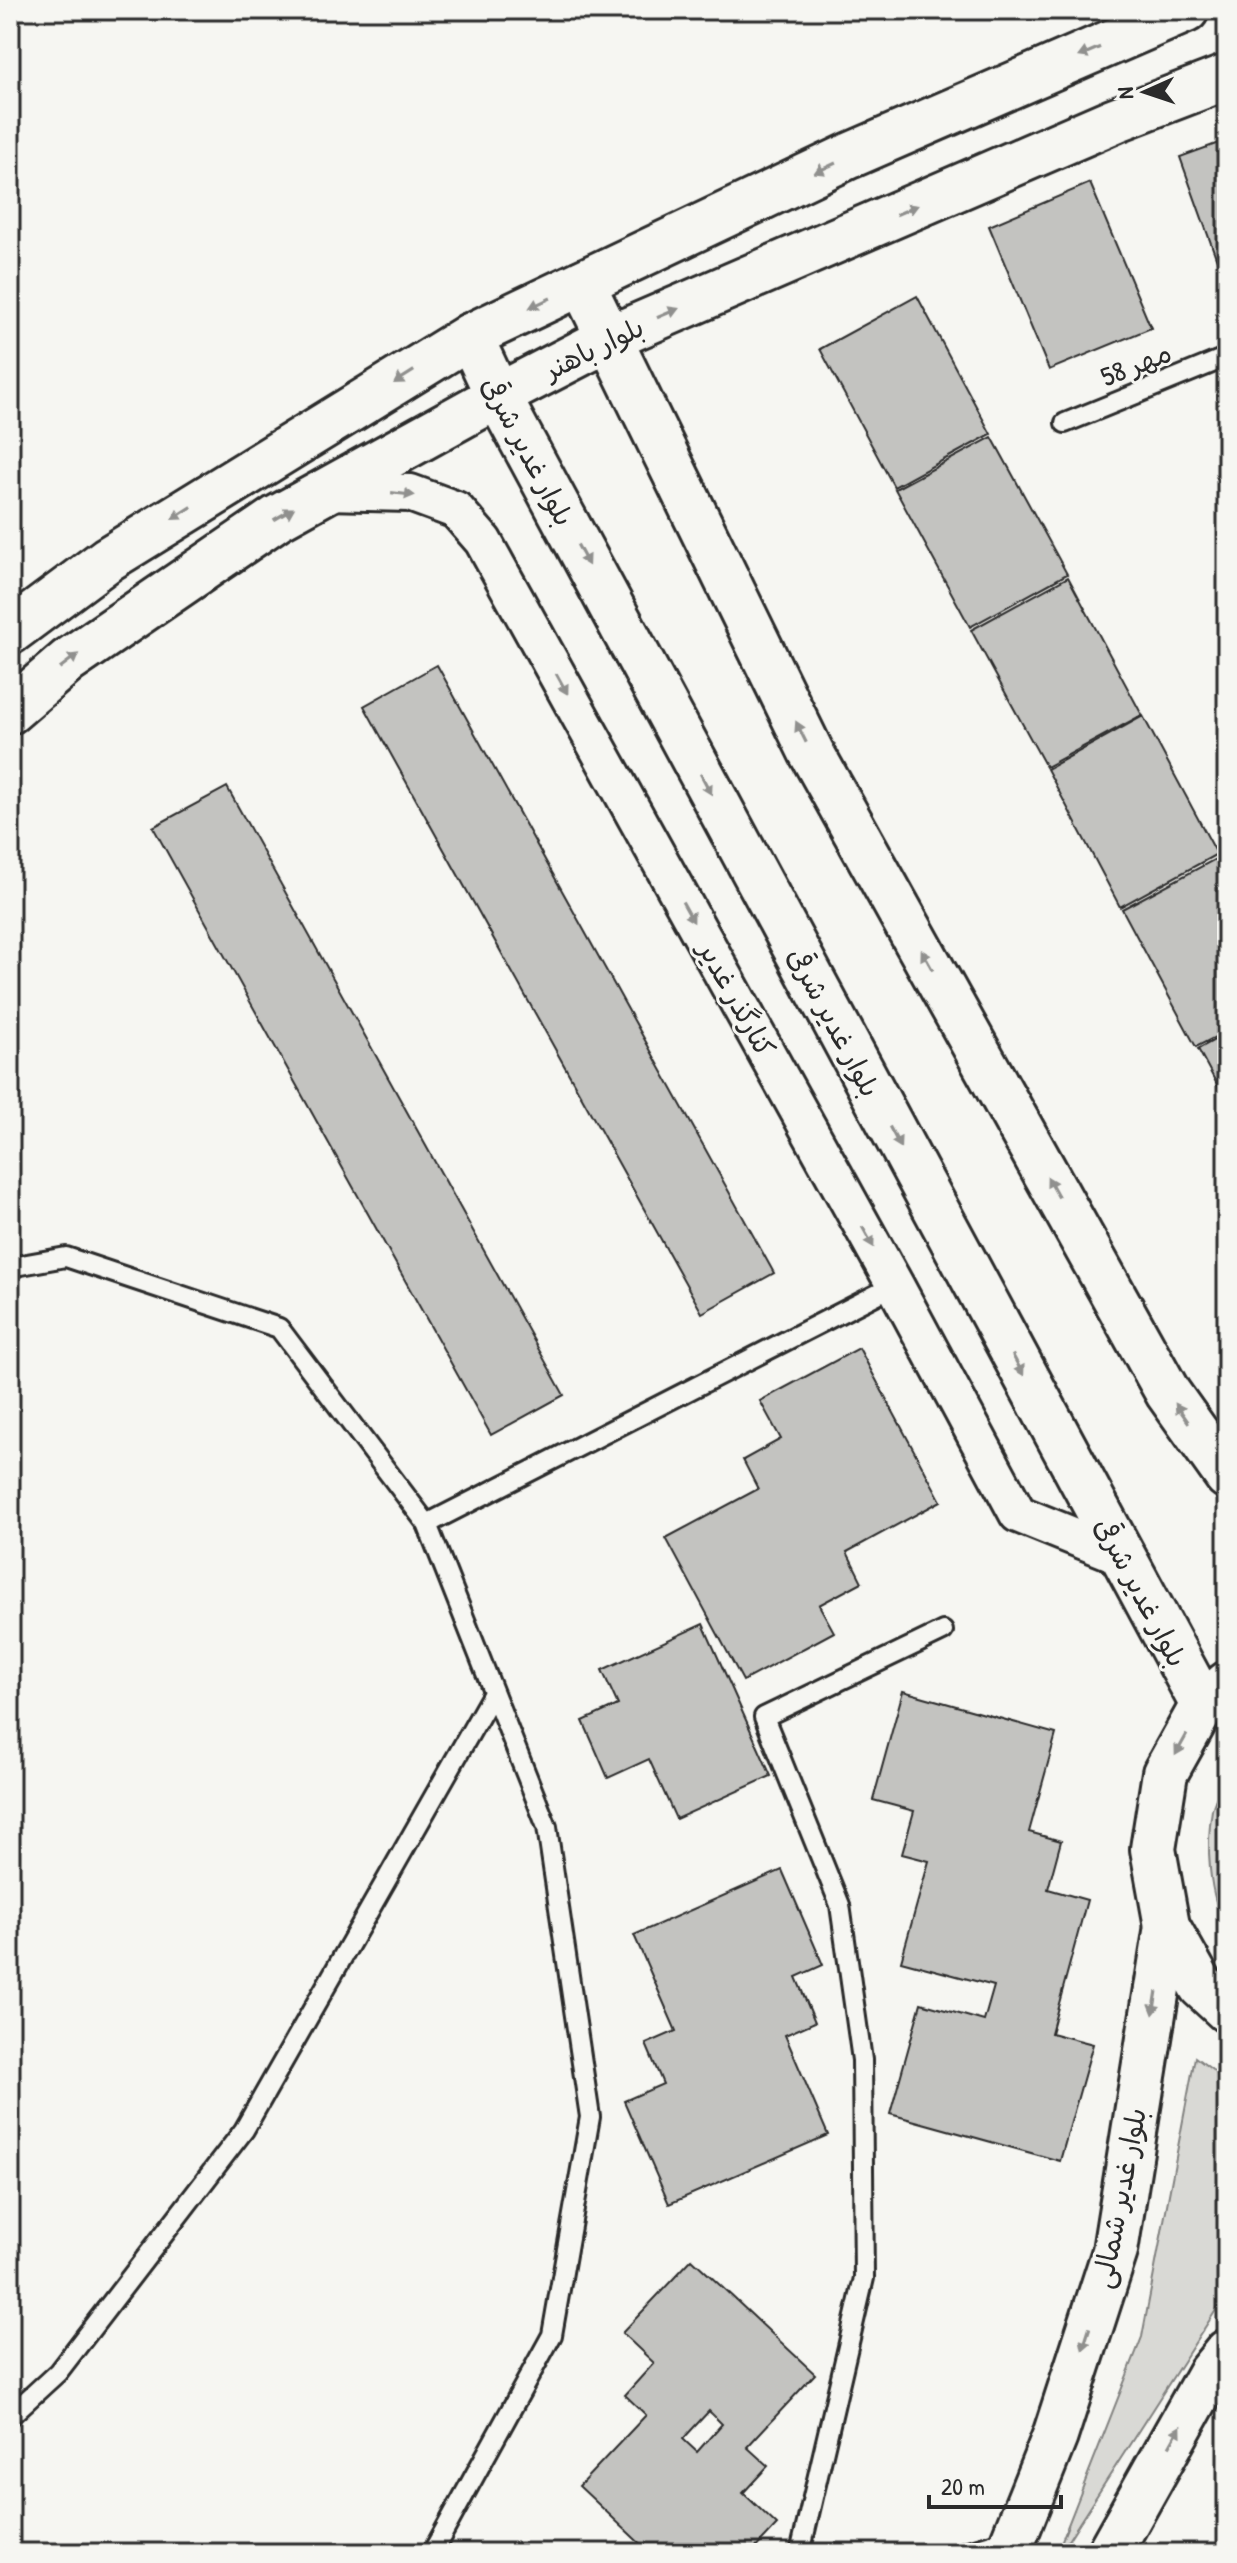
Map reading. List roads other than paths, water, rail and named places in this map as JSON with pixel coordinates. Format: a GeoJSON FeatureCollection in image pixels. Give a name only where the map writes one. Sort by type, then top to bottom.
{"type":"FeatureCollection","features":[{"type":"Feature","properties":{"kind":"main road"},"geometry":{"type":"LineString","coordinates":[[10,632],[108,559],[470,336],[849,156],[1186,10]]}},
{"type":"Feature","properties":{"kind":"main road","name":"بلوار باهنر"},"geometry":{"type":"LineString","coordinates":[[10,711],[68,661],[277,518],[498,396],[610,338],[1115,120],[1227,77]]}},
{"type":"Feature","properties":{"kind":"main road"},"geometry":{"type":"LineString","coordinates":[[582,283],[811,752],[1168,1393],[1227,1476]]}},
{"type":"Feature","properties":{"kind":"main road","name":"بلوار غدیر شرقی"},"geometry":{"type":"LineString","coordinates":[[470,336],[498,396],[1122,1556],[1215,1694]]}},
{"type":"Feature","properties":{"kind":"main road"},"geometry":{"type":"LineString","coordinates":[[1215,1694],[1165,1773],[1153,1849],[1167,1926],[1201,1986],[1227,2010]]}},
{"type":"Feature","properties":{"kind":"main road","name":"بلوار غدیر شمالی"},"geometry":{"type":"LineString","coordinates":[[1012,2545],[1055,2436],[1115,2251],[1167,1926]]}},
{"type":"Feature","properties":{"kind":"main road"},"geometry":{"type":"LineString","coordinates":[[1109,2553],[1210,2373],[1227,2352]]}},
{"type":"Feature","properties":{"kind":"street","name":"کنارگذر غدیر"},"geometry":{"type":"LineString","coordinates":[[326,491],[410,493],[456,510],[483,541],[895,1285],[1018,1514],[1122,1556]]}},
{"type":"Feature","properties":{"kind":"lane","name":"مهر 58"},"geometry":{"type":"LineString","coordinates":[[1065,423],[1227,357]]}},
{"type":"Feature","properties":{"kind":"lane"},"geometry":{"type":"LineString","coordinates":[[10,1267],[66,1257],[279,1328],[427,1524],[547,1827],[590,2117],[552,2335],[432,2553]]}},
{"type":"Feature","properties":{"kind":"lane"},"geometry":{"type":"LineString","coordinates":[[427,1524],[895,1285]]}},
{"type":"Feature","properties":{"kind":"lane"},"geometry":{"type":"LineString","coordinates":[[800,2553],[864,2278],[862,2060],[840,1905],[764,1717],[943,1631]]}},
{"type":"Feature","properties":{"kind":"lane"},"geometry":{"type":"LineString","coordinates":[[10,2416],[58,2372],[244,2130],[493,1693]]}},
{"type":"Feature","properties":{"kind":"lane"},"geometry":{"type":"LineString","coordinates":[[961,2553],[1012,2545]]}}]}
